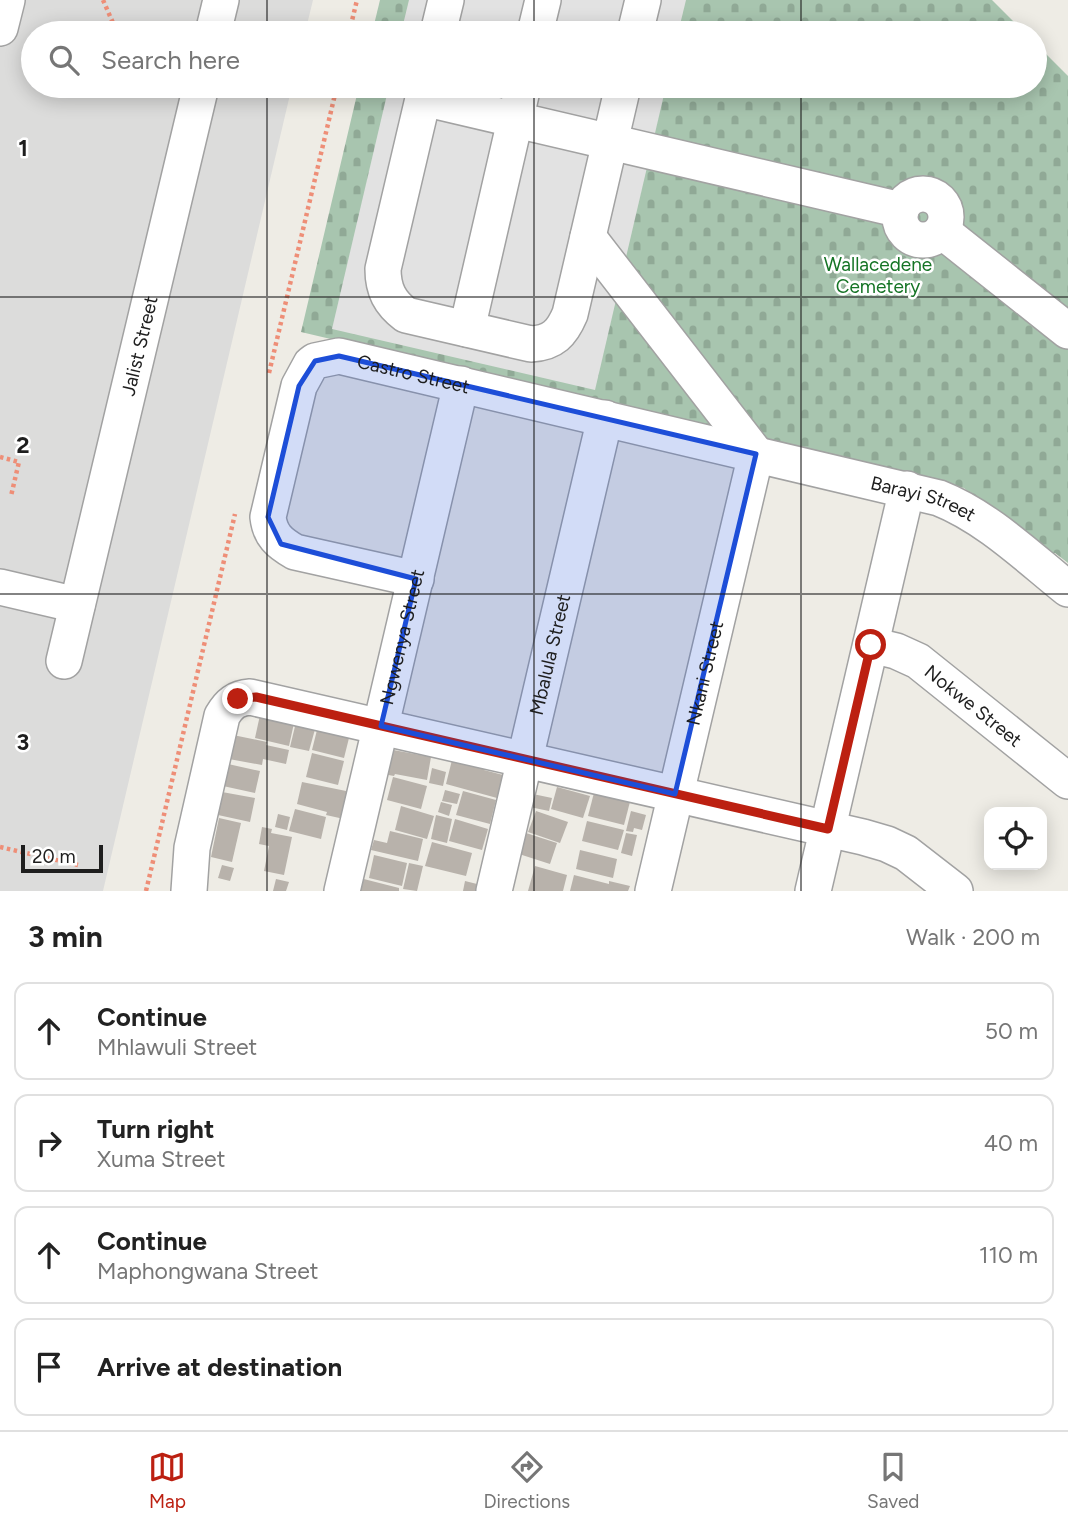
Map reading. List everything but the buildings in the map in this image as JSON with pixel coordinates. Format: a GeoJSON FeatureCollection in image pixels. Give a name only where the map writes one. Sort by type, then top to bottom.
{"type":"FeatureCollection","features":[{"type":"Feature","properties":{"kind":"street"},"geometry":{"type":"LineString","coordinates":[[0,28],[7,0]]}},
{"type":"Feature","properties":{"kind":"street"},"geometry":{"type":"LineString","coordinates":[[216,21],[221,0]]}},
{"type":"Feature","properties":{"kind":"street"},"geometry":{"type":"LineString","coordinates":[[441,21],[446,0]]}},
{"type":"Feature","properties":{"kind":"street"},"geometry":{"type":"LineString","coordinates":[[538,21],[543,0]]}},
{"type":"Feature","properties":{"kind":"street"},"geometry":{"type":"LineString","coordinates":[[638,21],[643,0]]}},
{"type":"Feature","properties":{"kind":"street","name":"Jalist Street"},"geometry":{"type":"LineString","coordinates":[[64,661],[198,98]]}},
{"type":"Feature","properties":{"kind":"street"},"geometry":{"type":"LineString","coordinates":[[424,98],[383,269],[384,287],[392,303],[407,315],[531,344],[542,344],[560,332],[570,314],[620,98]]}},
{"type":"Feature","properties":{"kind":"street"},"geometry":{"type":"LineString","coordinates":[[444,98],[515,120],[901,210],[900,218],[906,233],[913,238],[929,240],[942,231],[1068,331]]}},
{"type":"Feature","properties":{"kind":"street"},"geometry":{"type":"LineString","coordinates":[[467,329],[520,98]]}},
{"type":"Feature","properties":{"kind":"street"},"geometry":{"type":"LineString","coordinates":[[588,237],[756,454]]}},
{"type":"Feature","properties":{"kind":"street","name":"Castro Street"},"geometry":{"type":"LineString","coordinates":[[415,579],[295,552],[281,544],[269,526],[268,517],[299,386],[315,360],[339,356],[756,454]]}},
{"type":"Feature","properties":{"kind":"street","name":"Ngwenya Street"},"geometry":{"type":"LineString","coordinates":[[342,891],[461,384]]}},
{"type":"Feature","properties":{"kind":"street","name":"Mbalula Street"},"geometry":{"type":"LineString","coordinates":[[494,891],[605,418]]}},
{"type":"Feature","properties":{"kind":"street","name":"Barayi Street"},"geometry":{"type":"LineString","coordinates":[[756,454],[907,489],[955,504],[975,516],[1068,589]]}},
{"type":"Feature","properties":{"kind":"street","name":"Nkani Street"},"geometry":{"type":"LineString","coordinates":[[653,891],[756,454]]}},
{"type":"Feature","properties":{"kind":"street"},"geometry":{"type":"LineString","coordinates":[[813,891],[907,489]]}},
{"type":"Feature","properties":{"kind":"street"},"geometry":{"type":"LineString","coordinates":[[0,587],[77,605]]}},
{"type":"Feature","properties":{"kind":"street","name":"Nokwe Street"},"geometry":{"type":"LineString","coordinates":[[871,645],[896,651],[918,661],[1068,781]]}},
{"type":"Feature","properties":{"kind":"street"},"geometry":{"type":"LineString","coordinates":[[199,889],[192,848],[222,716],[231,704],[243,698],[256,697],[863,837],[897,849],[923,865],[955,891]]}},
{"type":"Feature","properties":{"kind":"path"},"geometry":{"type":"LineString","coordinates":[[103,0],[112,21]]}},
{"type":"Feature","properties":{"kind":"path"},"geometry":{"type":"LineString","coordinates":[[352,21],[357,0]]}},
{"type":"Feature","properties":{"kind":"path"},"geometry":{"type":"LineString","coordinates":[[0,457],[19,462],[11,496]]}},
{"type":"Feature","properties":{"kind":"path"},"geometry":{"type":"LineString","coordinates":[[0,847],[78,865]]}},
{"type":"Feature","properties":{"kind":"highlighted area"},"geometry":{"type":"Polygon","coordinates":[[[339,356],[756,454],[675,794],[381,726],[416,579],[281,544],[268,517],[299,386],[315,361],[339,356]]]}},
{"type":"Feature","properties":{"kind":"shaded area"},"geometry":{"type":"Polygon","coordinates":[[[0,0],[313,0],[308,21],[21,21],[21,98],[289,98],[103,891],[0,891],[0,0]]]}},
{"type":"Feature","properties":{"kind":"shaded area"},"geometry":{"type":"Polygon","coordinates":[[[409,0],[686,0],[681,21],[404,21],[409,0]]]}},
{"type":"Feature","properties":{"kind":"shaded area"},"geometry":{"type":"Polygon","coordinates":[[[386,98],[663,98],[595,390],[332,329],[386,98]]]}},
{"type":"Feature","properties":{"kind":"green space"},"geometry":{"type":"Polygon","coordinates":[[[380,0],[992,0],[1013,21],[375,21],[380,0]]]}},
{"type":"Feature","properties":{"kind":"green space","name":"Wallacedene Cemetery"},"geometry":{"type":"Polygon","coordinates":[[[1047,55],[1068,76],[1068,563],[1055,553],[1045,554],[964,488],[301,332],[356,98],[1047,98],[1047,55]]]}},
{"type":"Feature","properties":{"kind":"route"},"geometry":{"type":"LineString","coordinates":[[238,699],[256,697],[828,829],[871,645]]}}]}
